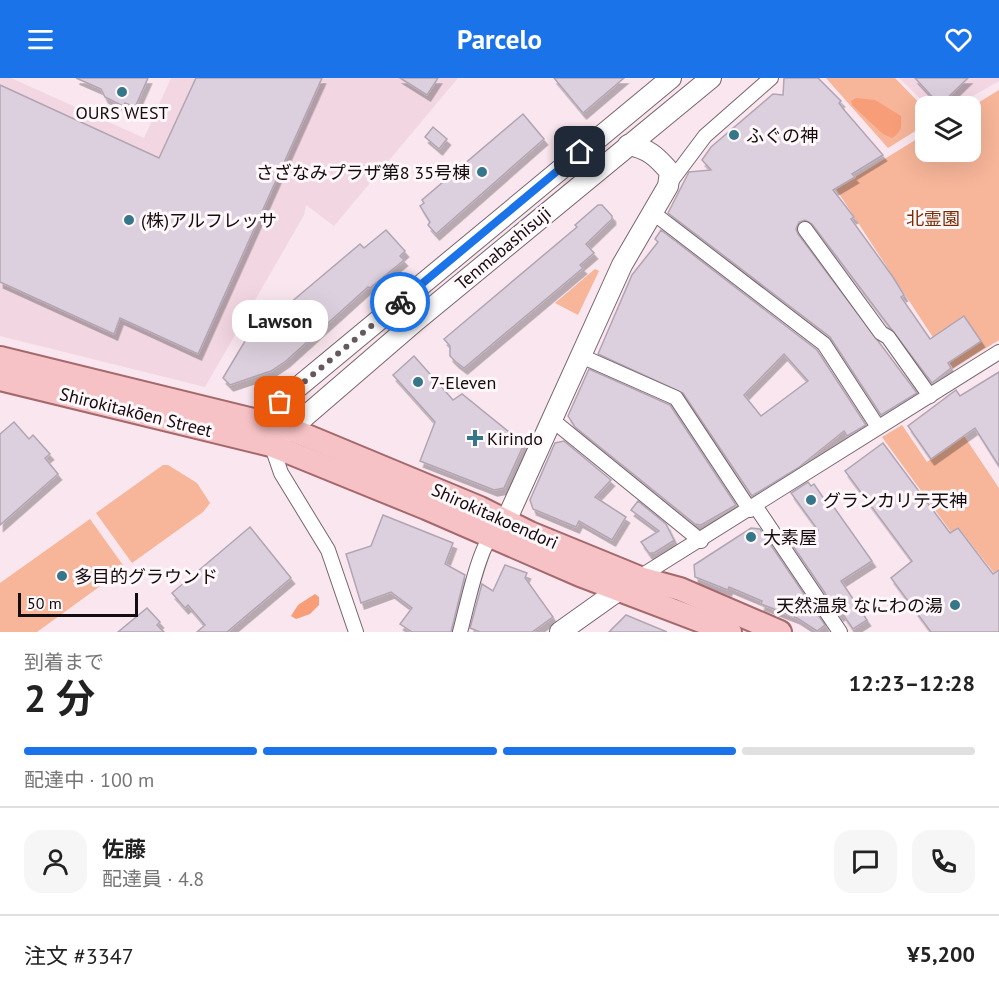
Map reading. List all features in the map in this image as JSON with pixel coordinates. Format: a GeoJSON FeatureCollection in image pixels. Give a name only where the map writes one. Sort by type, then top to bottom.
{"type":"FeatureCollection","features":[{"type":"Feature","properties":{"kind":"main road","name":"Shirokitakōen Street"},"geometry":{"type":"LineString","coordinates":[[0,358],[269,434]]}},
{"type":"Feature","properties":{"kind":"main road","name":"Shirokitakōen Street"},"geometry":{"type":"LineString","coordinates":[[0,379],[269,434]]}},
{"type":"Feature","properties":{"kind":"main road","name":"Shirokitakoendori"},"geometry":{"type":"LineString","coordinates":[[269,434],[290,429],[480,507],[497,530],[618,590],[730,632]]}},
{"type":"Feature","properties":{"kind":"main road","name":"Shirokitakoendori"},"geometry":{"type":"LineString","coordinates":[[269,434],[426,508],[680,589],[780,632]]}},
{"type":"Feature","properties":{"kind":"street","name":"Tenmabashisuji"},"geometry":{"type":"LineString","coordinates":[[269,434],[280,402],[671,78]]}},
{"type":"Feature","properties":{"kind":"street","name":"Tenmabashisuji"},"geometry":{"type":"LineString","coordinates":[[290,429],[711,78]]}},
{"type":"Feature","properties":{"kind":"street"},"geometry":{"type":"LineString","coordinates":[[460,632],[497,530],[622,265],[668,186],[705,136],[771,78]]}},
{"type":"Feature","properties":{"kind":"street"},"geometry":{"type":"LineString","coordinates":[[628,145],[654,154],[670,172],[668,186]]}},
{"type":"Feature","properties":{"kind":"street"},"geometry":{"type":"LineString","coordinates":[[652,212],[824,344],[878,427]]}},
{"type":"Feature","properties":{"kind":"street"},"geometry":{"type":"LineString","coordinates":[[805,229],[930,396]]}},
{"type":"Feature","properties":{"kind":"street"},"geometry":{"type":"LineString","coordinates":[[560,632],[618,590],[753,509],[878,427],[999,352]]}},
{"type":"Feature","properties":{"kind":"street"},"geometry":{"type":"LineString","coordinates":[[581,356],[676,398],[840,632]]}},
{"type":"Feature","properties":{"kind":"street"},"geometry":{"type":"LineString","coordinates":[[325,400],[311,423],[316,437],[327,445]]}},
{"type":"Feature","properties":{"kind":"street"},"geometry":{"type":"LineString","coordinates":[[551,419],[701,541]]}},
{"type":"Feature","properties":{"kind":"street"},"geometry":{"type":"LineString","coordinates":[[269,434],[281,473],[328,550],[356,632]]}},
{"type":"Feature","properties":{"kind":"shaded area","name":"(株)アルフレッサ"},"geometry":{"type":"Polygon","coordinates":[[[0,78],[11,78],[144,138],[171,78],[458,78],[334,226],[306,205],[304,215],[205,387],[0,336],[0,78]]]}},
{"type":"Feature","properties":{"kind":"shaded area"},"geometry":{"type":"Polygon","coordinates":[[[899,78],[999,78],[999,81],[973,96],[918,96],[899,78]]]}},
{"type":"Feature","properties":{"kind":"shaded area"},"geometry":{"type":"Polygon","coordinates":[[[856,98],[875,100],[901,116],[901,126],[897,134],[892,138],[883,134],[852,105],[851,101],[856,98]]]}},
{"type":"Feature","properties":{"kind":"shaded area"},"geometry":{"type":"Polygon","coordinates":[[[315,594],[319,597],[319,605],[310,614],[296,619],[291,616],[298,605],[315,594]]]}},
{"type":"Feature","properties":{"kind":"green space"},"geometry":{"type":"Polygon","coordinates":[[[826,78],[895,78],[915,99],[915,131],[888,148],[826,78]]]}},
{"type":"Feature","properties":{"kind":"green space","name":"北霊園"},"geometry":{"type":"Polygon","coordinates":[[[999,90],[999,340],[953,368],[836,189],[915,140],[915,162],[981,162],[981,101],[999,90]]]}},
{"type":"Feature","properties":{"kind":"green space"},"geometry":{"type":"Polygon","coordinates":[[[595,269],[599,271],[578,315],[555,303],[595,269]]]}},
{"type":"Feature","properties":{"kind":"green space"},"geometry":{"type":"Polygon","coordinates":[[[902,425],[927,462],[964,436],[999,488],[999,569],[994,573],[958,527],[951,532],[882,437],[902,425]]]}},
{"type":"Feature","properties":{"kind":"green space"},"geometry":{"type":"Polygon","coordinates":[[[163,465],[168,465],[197,483],[210,503],[203,512],[132,563],[96,513],[163,465]]]}},
{"type":"Feature","properties":{"kind":"green space","name":"多目的グラウンド"},"geometry":{"type":"Polygon","coordinates":[[[90,519],[125,568],[37,632],[0,632],[0,583],[90,519]]]}},
{"type":"Feature","properties":{"kind":"building","name":"OURS WEST"},"geometry":{"type":"Polygon","coordinates":[[[76,78],[148,78],[136,105],[125,103],[123,106],[105,97],[101,89],[76,78]]]}},
{"type":"Feature","properties":{"kind":"building","name":"(株)アルフレッサ"},"geometry":{"type":"Polygon","coordinates":[[[196,78],[322,78],[198,354],[120,318],[114,334],[0,282],[0,85],[159,158],[196,78]]]}},
{"type":"Feature","properties":{"kind":"building"},"geometry":{"type":"Polygon","coordinates":[[[400,78],[438,78],[427,95],[400,78]]]}},
{"type":"Feature","properties":{"kind":"building"},"geometry":{"type":"Polygon","coordinates":[[[554,78],[624,78],[583,113],[554,78]]]}},
{"type":"Feature","properties":{"kind":"building"},"geometry":{"type":"Polygon","coordinates":[[[784,78],[818,78],[841,101],[839,103],[845,111],[883,155],[852,174],[855,177],[833,190],[854,217],[851,219],[893,277],[904,295],[901,297],[930,339],[964,316],[981,341],[948,363],[951,368],[932,383],[812,224],[805,220],[799,222],[796,229],[798,234],[917,393],[881,415],[830,337],[668,213],[689,172],[711,170],[702,160],[711,147],[773,94],[783,95],[784,78]]]}},
{"type":"Feature","properties":{"kind":"building"},"geometry":{"type":"Polygon","coordinates":[[[915,78],[968,78],[949,96],[932,96],[915,78]]]}},
{"type":"Feature","properties":{"kind":"building","name":"さざなみプラザ第8 35号棟"},"geometry":{"type":"Polygon","coordinates":[[[523,114],[544,139],[436,234],[428,225],[430,222],[420,206],[424,203],[422,200],[523,114]]]}},
{"type":"Feature","properties":{"kind":"building"},"geometry":{"type":"Polygon","coordinates":[[[433,127],[447,139],[439,149],[425,137],[433,127]]]}},
{"type":"Feature","properties":{"kind":"building"},"geometry":{"type":"Polygon","coordinates":[[[598,205],[602,205],[612,219],[586,244],[594,253],[580,265],[583,268],[464,368],[456,362],[450,356],[450,346],[444,339],[577,227],[575,225],[598,205]]]}},
{"type":"Feature","properties":{"kind":"building"},"geometry":{"type":"Polygon","coordinates":[[[386,230],[405,251],[400,256],[404,260],[370,288],[368,287],[286,361],[271,371],[230,385],[223,378],[245,341],[360,244],[364,248],[386,230]]]}},
{"type":"Feature","properties":{"kind":"building"},"geometry":{"type":"Polygon","coordinates":[[[661,230],[817,350],[866,425],[847,436],[844,431],[798,468],[752,496],[683,393],[598,354],[632,275],[658,242],[655,239],[661,230]],[[784,354],[744,395],[761,416],[808,381],[784,354]]]}},
{"type":"Feature","properties":{"kind":"building","name":"Kirindo"},"geometry":{"type":"Polygon","coordinates":[[[414,356],[453,400],[462,394],[524,444],[504,488],[494,490],[420,461],[435,422],[393,375],[414,356]]]}},
{"type":"Feature","properties":{"kind":"building"},"geometry":{"type":"Polygon","coordinates":[[[589,369],[670,405],[736,505],[701,525],[695,524],[575,427],[568,416],[589,369]]]}},
{"type":"Feature","properties":{"kind":"building"},"geometry":{"type":"Polygon","coordinates":[[[999,372],[999,466],[975,428],[931,459],[908,426],[956,390],[960,396],[999,372]]]}},
{"type":"Feature","properties":{"kind":"building"},"geometry":{"type":"Polygon","coordinates":[[[14,422],[29,439],[33,435],[50,454],[45,458],[58,474],[0,525],[0,434],[14,422]]]}},
{"type":"Feature","properties":{"kind":"building"},"geometry":{"type":"Polygon","coordinates":[[[564,441],[611,480],[595,497],[626,517],[612,540],[579,521],[576,527],[533,509],[530,500],[555,443],[564,441]]]}},
{"type":"Feature","properties":{"kind":"building"},"geometry":{"type":"Polygon","coordinates":[[[883,443],[950,533],[958,528],[993,574],[999,570],[999,632],[931,632],[891,578],[912,561],[845,471],[883,443]]]}},
{"type":"Feature","properties":{"kind":"building"},"geometry":{"type":"Polygon","coordinates":[[[808,482],[811,486],[814,484],[828,505],[831,503],[872,561],[841,581],[867,620],[853,629],[842,613],[840,615],[793,546],[818,530],[791,493],[808,482]]]}},
{"type":"Feature","properties":{"kind":"building"},"geometry":{"type":"Polygon","coordinates":[[[638,501],[666,524],[676,544],[673,541],[654,553],[649,553],[641,542],[659,531],[631,510],[638,501]]]}},
{"type":"Feature","properties":{"kind":"building"},"geometry":{"type":"Polygon","coordinates":[[[383,515],[453,543],[445,564],[465,575],[451,632],[412,632],[400,624],[412,608],[391,592],[361,603],[346,554],[371,546],[383,515]]]}},
{"type":"Feature","properties":{"kind":"building"},"geometry":{"type":"Polygon","coordinates":[[[250,527],[291,578],[227,632],[197,632],[205,625],[188,605],[185,608],[172,593],[250,527]]]}},
{"type":"Feature","properties":{"kind":"building"},"geometry":{"type":"Polygon","coordinates":[[[751,528],[760,529],[825,625],[817,631],[797,618],[761,604],[762,601],[729,587],[728,590],[695,577],[694,565],[751,528]]]}},
{"type":"Feature","properties":{"kind":"building"},"geometry":{"type":"Polygon","coordinates":[[[505,565],[527,573],[525,578],[553,617],[532,632],[480,632],[470,628],[482,584],[493,591],[505,565]]]}},
{"type":"Feature","properties":{"kind":"building"},"geometry":{"type":"Polygon","coordinates":[[[147,608],[160,622],[157,625],[164,632],[118,632],[147,608]]]}},
{"type":"Feature","properties":{"kind":"building"},"geometry":{"type":"Polygon","coordinates":[[[626,615],[667,632],[609,632],[626,615]]]}},
{"type":"Feature","properties":{"kind":"way so far"},"geometry":{"type":"LineString","coordinates":[[280,402],[400,302]]}},
{"type":"Feature","properties":{"kind":"place","name":"OURS WEST"},"geometry":{"type":"Point","coordinates":[122,92]}},
{"type":"Feature","properties":{"kind":"place","name":"ふぐの神"},"geometry":{"type":"Point","coordinates":[734,135]}},
{"type":"Feature","properties":{"kind":"place","name":"さざなみプラザ第8 35号棟"},"geometry":{"type":"Point","coordinates":[482,172]}},
{"type":"Feature","properties":{"kind":"place","name":"(株)アルフレッサ"},"geometry":{"type":"Point","coordinates":[129,220]}},
{"type":"Feature","properties":{"kind":"place","name":"7-Eleven"},"geometry":{"type":"Point","coordinates":[418,382]}},
{"type":"Feature","properties":{"kind":"place","name":"Lawson"},"geometry":{"type":"Point","coordinates":[280,402]}},
{"type":"Feature","properties":{"kind":"place","name":"Kirindo"},"geometry":{"type":"Point","coordinates":[475,438]}},
{"type":"Feature","properties":{"kind":"place","name":"グランカリテ天神"},"geometry":{"type":"Point","coordinates":[811,500]}},
{"type":"Feature","properties":{"kind":"place","name":"大素屋"},"geometry":{"type":"Point","coordinates":[751,537]}},
{"type":"Feature","properties":{"kind":"place","name":"多目的グラウンド"},"geometry":{"type":"Point","coordinates":[62,576]}},
{"type":"Feature","properties":{"kind":"place","name":"天然温泉 なにわの湯"},"geometry":{"type":"Point","coordinates":[955,605]}},
{"type":"Feature","properties":{"kind":"route"},"geometry":{"type":"LineString","coordinates":[[400,302],[580,152]]}}]}
